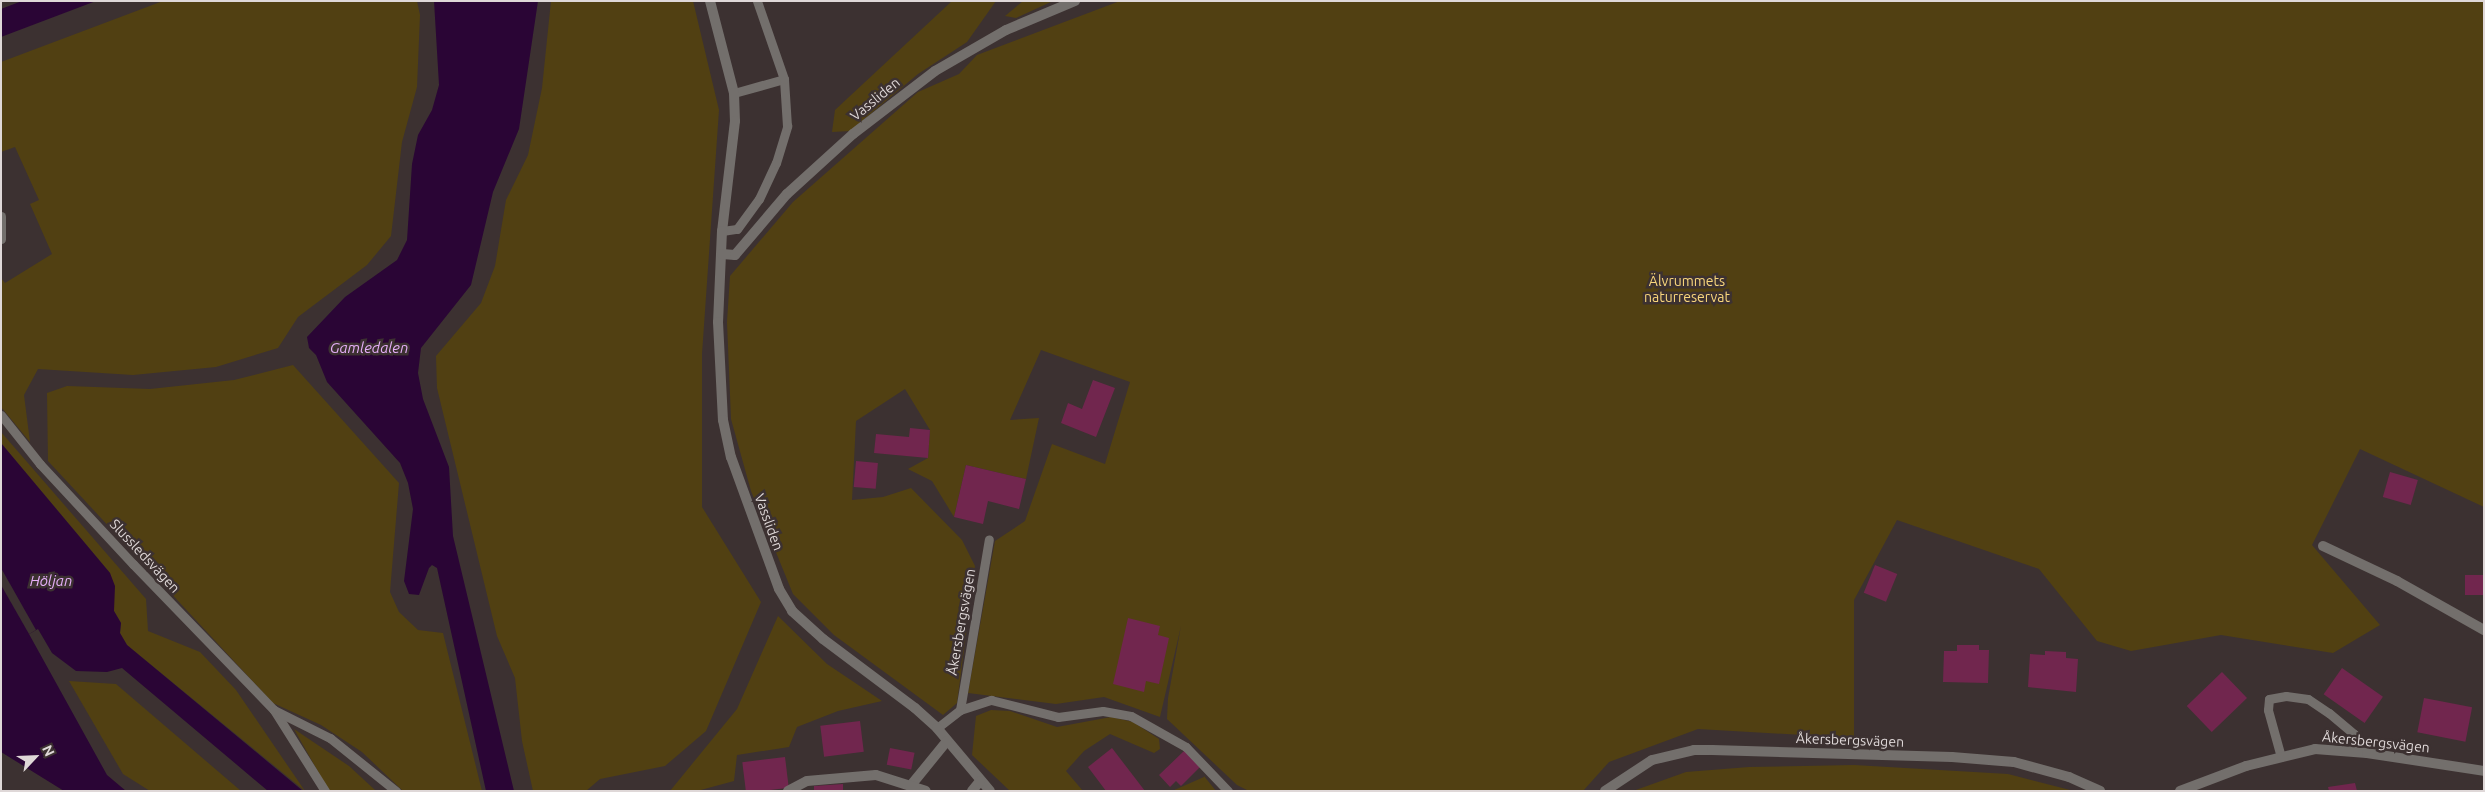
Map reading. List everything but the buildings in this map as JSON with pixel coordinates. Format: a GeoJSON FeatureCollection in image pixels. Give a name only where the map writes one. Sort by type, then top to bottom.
{"type":"FeatureCollection","features":[{"type":"Feature","properties":{"kind":"street","name":"Vassliden"},"geometry":{"type":"LineString","coordinates":[[710,1],[734,93],[735,121],[722,231],[718,322],[723,420],[731,457],[780,589],[792,611],[806,625],[937,728]]}},
{"type":"Feature","properties":{"kind":"street","name":"Vassliden"},"geometry":{"type":"LineString","coordinates":[[722,254],[735,255],[787,194],[853,134],[935,71],[1006,30],[1075,1]]}},
{"type":"Feature","properties":{"kind":"street"},"geometry":{"type":"LineString","coordinates":[[2323,546],[2422,594],[2484,630]]}},
{"type":"Feature","properties":{"kind":"street"},"geometry":{"type":"LineString","coordinates":[[937,728],[980,782],[990,791]]}},
{"type":"Feature","properties":{"kind":"street"},"geometry":{"type":"LineString","coordinates":[[912,784],[947,741]]}},
{"type":"Feature","properties":{"kind":"street","name":"Åkersbergsvägen"},"geometry":{"type":"LineString","coordinates":[[2180,791],[2281,757],[2315,749],[2352,751],[2484,771]]}},
{"type":"Feature","properties":{"kind":"street","name":"Åkersbergsvägen"},"geometry":{"type":"LineString","coordinates":[[1605,791],[1652,760],[1694,750],[1952,757],[2014,762],[2069,777],[2100,791]]}},
{"type":"Feature","properties":{"kind":"street"},"geometry":{"type":"LineString","coordinates":[[788,791],[807,781],[876,775],[912,784],[926,791]]}},
{"type":"Feature","properties":{"kind":"street"},"geometry":{"type":"LineString","coordinates":[[972,791],[980,782]]}},
{"type":"Feature","properties":{"kind":"lane"},"geometry":{"type":"LineString","coordinates":[[722,231],[737,229],[759,199],[776,164],[787,126],[784,79],[757,1]]}},
{"type":"Feature","properties":{"kind":"lane"},"geometry":{"type":"LineString","coordinates":[[734,93],[784,79]]}},
{"type":"Feature","properties":{"kind":"lane"},"geometry":{"type":"LineString","coordinates":[[1,216],[1,239]]}},
{"type":"Feature","properties":{"kind":"lane","name":"Slussledsvägen"},"geometry":{"type":"LineString","coordinates":[[1,415],[40,464],[133,564],[274,710],[325,791]]}},
{"type":"Feature","properties":{"kind":"lane","name":"Åkersbergsvägen"},"geometry":{"type":"LineString","coordinates":[[960,710],[989,539]]}},
{"type":"Feature","properties":{"kind":"lane"},"geometry":{"type":"LineString","coordinates":[[2281,757],[2268,710],[2269,699],[2286,696],[2308,699],[2329,713],[2354,734],[2352,751]]}},
{"type":"Feature","properties":{"kind":"lane"},"geometry":{"type":"LineString","coordinates":[[937,728],[960,710],[991,700],[1058,717],[1103,712],[1131,716],[1186,747],[1228,791]]}},
{"type":"Feature","properties":{"kind":"lane","name":"Slussledsvägen"},"geometry":{"type":"LineString","coordinates":[[274,710],[330,738],[396,791]]}},
{"type":"Feature","properties":{"kind":"green space"},"geometry":{"type":"Polygon","coordinates":[[[163,1],[417,1],[420,15],[417,87],[402,142],[391,236],[367,265],[298,317],[278,348],[216,367],[133,375],[38,369],[24,395],[30,442],[1,407],[1,278],[5,283],[52,254],[30,204],[39,200],[15,147],[1,152],[1,62],[163,1]]]}},
{"type":"Feature","properties":{"kind":"green space"},"geometry":{"type":"Polygon","coordinates":[[[551,1],[693,1],[719,110],[702,354],[702,507],[761,602],[706,731],[665,766],[600,779],[586,791],[533,791],[522,741],[515,678],[497,636],[437,388],[436,356],[481,303],[495,266],[506,200],[528,155],[542,88],[551,1]]]}},
{"type":"Feature","properties":{"kind":"green space"},"geometry":{"type":"Polygon","coordinates":[[[952,1],[996,1],[967,42],[918,74],[850,131],[832,132],[835,110],[952,1]]]}},
{"type":"Feature","properties":{"kind":"green space"},"geometry":{"type":"Polygon","coordinates":[[[1023,1],[1053,1],[1016,18],[1005,16],[1023,1]]]}},
{"type":"Feature","properties":{"kind":"green space","name":"Älvrummets naturreservat"},"geometry":{"type":"Polygon","coordinates":[[[1120,1],[2484,1],[2484,507],[2360,449],[2312,545],[2380,625],[2333,653],[2221,635],[2131,651],[2097,641],[2039,569],[1897,520],[1854,600],[1854,738],[1698,729],[1609,762],[1583,791],[1249,791],[1237,785],[1167,719],[1168,698],[1181,626],[1160,717],[1104,697],[1056,704],[968,693],[995,541],[1025,521],[1052,444],[1105,464],[1130,382],[1041,350],[1010,420],[1039,418],[1026,479],[966,465],[954,517],[932,481],[908,469],[928,458],[930,430],[905,389],[856,421],[852,500],[883,497],[911,488],[962,540],[975,566],[957,703],[943,715],[834,635],[793,594],[751,491],[731,419],[727,322],[730,276],[793,202],[918,92],[959,74],[977,55],[1120,1]]]}},
{"type":"Feature","properties":{"kind":"green space"},"geometry":{"type":"Polygon","coordinates":[[[293,365],[399,483],[390,592],[399,612],[418,630],[443,633],[482,791],[403,791],[362,752],[321,725],[273,703],[48,461],[47,393],[67,386],[150,389],[234,380],[293,365]]]}},
{"type":"Feature","properties":{"kind":"green space"},"geometry":{"type":"Polygon","coordinates":[[[1,432],[146,599],[148,631],[200,652],[236,690],[305,791],[127,645],[120,633],[121,623],[114,611],[110,573],[1,443],[1,432]]]}},
{"type":"Feature","properties":{"kind":"green space"},"geometry":{"type":"Polygon","coordinates":[[[778,616],[827,664],[882,701],[838,711],[797,727],[789,747],[737,755],[734,781],[697,791],[670,791],[737,709],[778,616]]]}},
{"type":"Feature","properties":{"kind":"green space"},"geometry":{"type":"Polygon","coordinates":[[[69,681],[116,684],[241,791],[150,791],[123,774],[69,681]]]}},
{"type":"Feature","properties":{"kind":"green space"},"geometry":{"type":"Polygon","coordinates":[[[991,710],[1010,711],[1057,727],[1111,717],[1133,722],[1159,739],[1160,749],[1154,753],[1110,734],[1084,751],[1066,771],[1083,791],[1010,791],[972,755],[976,716],[991,710]]]}},
{"type":"Feature","properties":{"kind":"green space"},"geometry":{"type":"Polygon","coordinates":[[[294,729],[349,766],[375,790],[329,791],[294,729]]]}},
{"type":"Feature","properties":{"kind":"green space"},"geometry":{"type":"Polygon","coordinates":[[[1854,765],[2008,774],[2074,791],[1633,791],[1686,772],[1749,767],[1854,765]]]}},
{"type":"Feature","properties":{"kind":"green space"},"geometry":{"type":"Polygon","coordinates":[[[1204,777],[1216,791],[1172,791],[1204,777]]]}},
{"type":"Feature","properties":{"kind":"water"},"geometry":{"type":"Polygon","coordinates":[[[22,1],[96,1],[1,37],[1,9],[22,1]]]}},
{"type":"Feature","properties":{"kind":"water","name":"Gamledalen"},"geometry":{"type":"Polygon","coordinates":[[[434,1],[538,1],[519,129],[493,192],[471,285],[421,348],[418,373],[423,399],[449,467],[453,536],[514,791],[486,791],[437,568],[432,565],[429,568],[419,595],[409,594],[404,581],[413,509],[408,483],[400,463],[327,382],[316,355],[309,348],[307,337],[345,297],[397,260],[407,240],[412,164],[418,135],[432,110],[439,85],[434,1]]]}},
{"type":"Feature","properties":{"kind":"water","name":"Höljan"},"geometry":{"type":"Polygon","coordinates":[[[1,443],[110,573],[115,586],[114,611],[121,623],[120,633],[127,645],[303,791],[268,791],[122,668],[107,672],[76,671],[52,653],[38,629],[29,634],[107,775],[126,791],[64,791],[1,752],[1,443]]]}},
{"type":"Feature","properties":{"kind":"pier"},"geometry":{"type":"Polygon","coordinates":[[[1,568],[36,630],[29,634],[1,585],[1,568]]]}}]}
